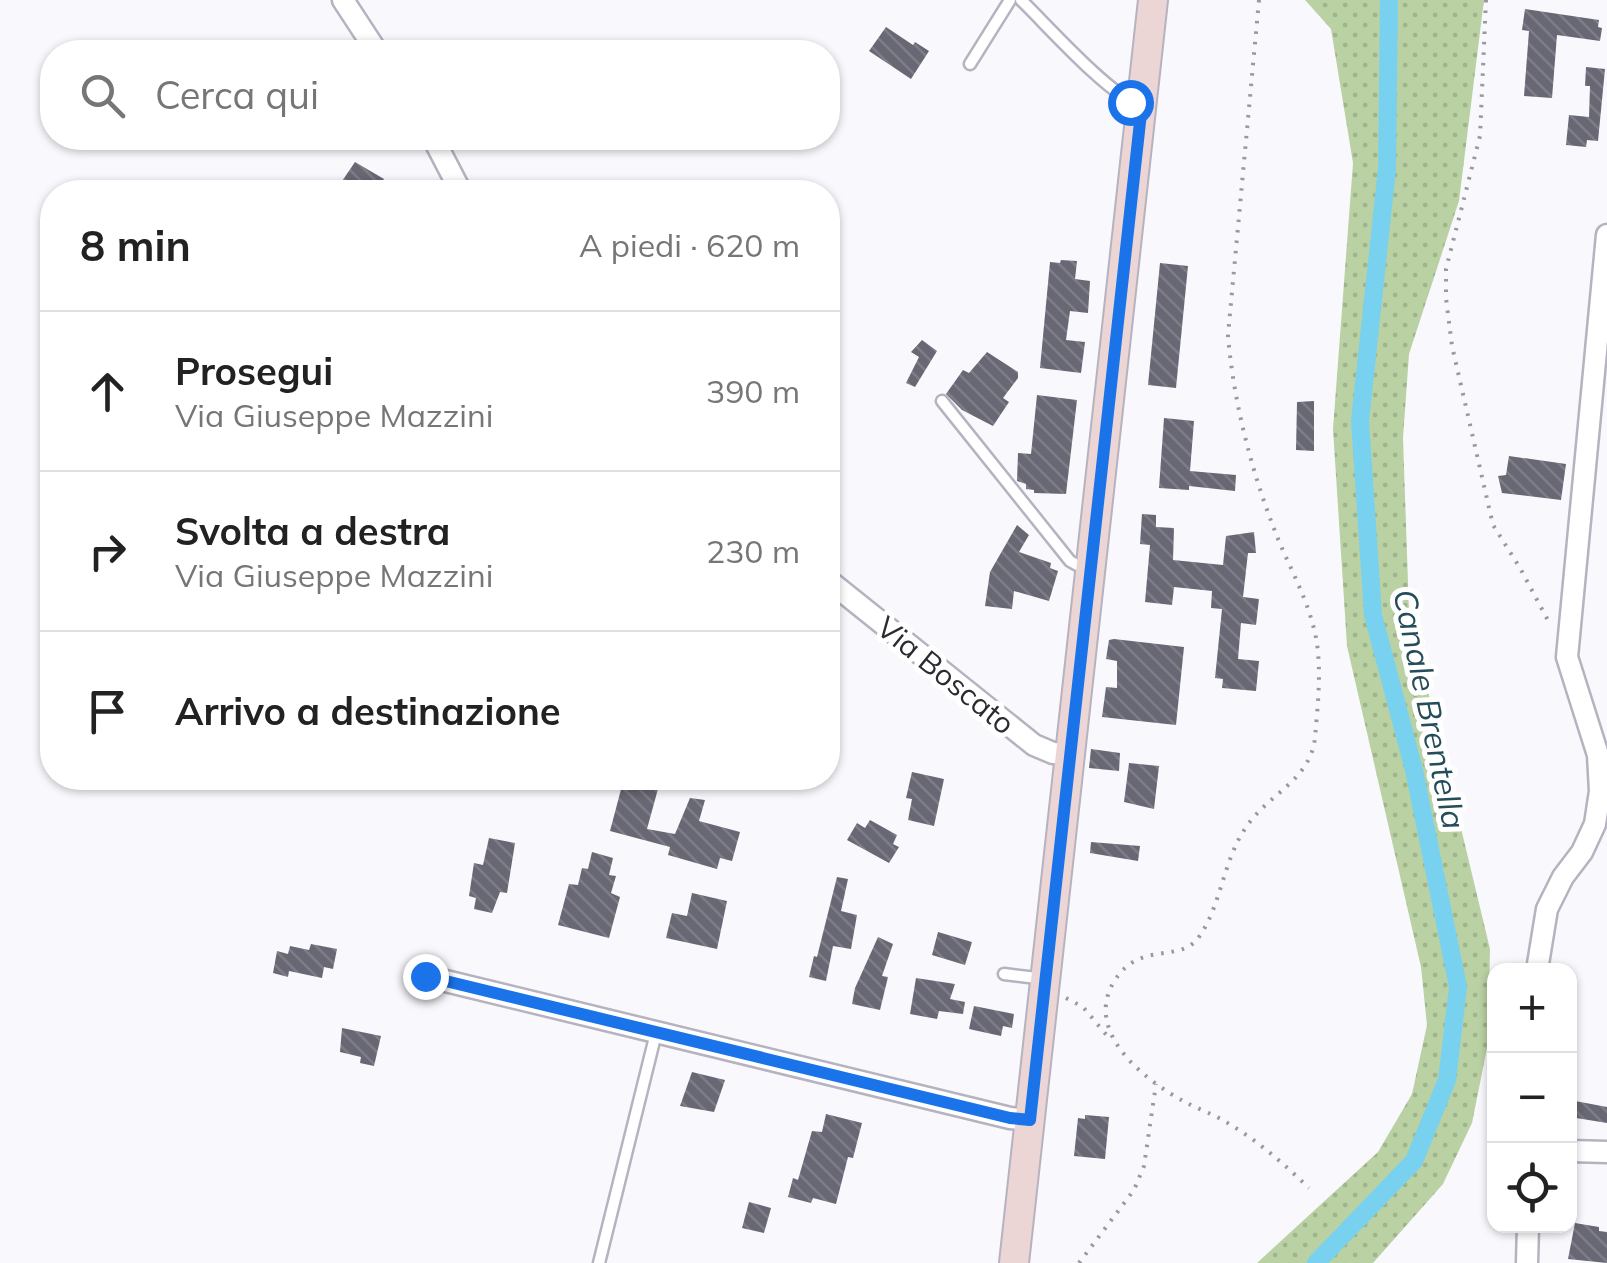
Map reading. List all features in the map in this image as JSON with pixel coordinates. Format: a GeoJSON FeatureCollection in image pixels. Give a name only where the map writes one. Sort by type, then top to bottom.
{"type":"FeatureCollection","features":[{"type":"Feature","properties":{"kind":"main road"},"geometry":{"type":"LineString","coordinates":[[1014,1263],[1154,0]]}},
{"type":"Feature","properties":{"kind":"street"},"geometry":{"type":"LineString","coordinates":[[343,0],[369,40]]}},
{"type":"Feature","properties":{"kind":"street"},"geometry":{"type":"LineString","coordinates":[[438,150],[455,180]]}},
{"type":"Feature","properties":{"kind":"street"},"geometry":{"type":"LineString","coordinates":[[1538,963],[1547,908],[1582,852],[1594,824],[1600,791],[1598,755],[1572,680],[1567,649],[1607,235]]}},
{"type":"Feature","properties":{"kind":"street","name":"Via Boscato"},"geometry":{"type":"LineString","coordinates":[[840,590],[1034,745],[1052,753],[1072,754]]}},
{"type":"Feature","properties":{"kind":"street"},"geometry":{"type":"LineString","coordinates":[[425,976],[1030,1120]]}},
{"type":"Feature","properties":{"kind":"street"},"geometry":{"type":"LineString","coordinates":[[1577,1151],[1607,1152]]}},
{"type":"Feature","properties":{"kind":"street"},"geometry":{"type":"LineString","coordinates":[[1527,1263],[1528,1233]]}},
{"type":"Feature","properties":{"kind":"lane"},"geometry":{"type":"LineString","coordinates":[[970,64],[1010,0]]}},
{"type":"Feature","properties":{"kind":"lane"},"geometry":{"type":"LineString","coordinates":[[1021,0],[1111,87],[1130,102],[1142,104]]}},
{"type":"Feature","properties":{"kind":"lane"},"geometry":{"type":"LineString","coordinates":[[942,401],[1070,561],[1080,569],[1092,570]]}},
{"type":"Feature","properties":{"kind":"lane"},"geometry":{"type":"LineString","coordinates":[[1004,974],[1045,987]]}},
{"type":"Feature","properties":{"kind":"lane"},"geometry":{"type":"LineString","coordinates":[[599,1263],[656,1032]]}},
{"type":"Feature","properties":{"kind":"path"},"geometry":{"type":"LineString","coordinates":[[1112,1041],[1106,1007],[1116,979],[1139,956],[1180,950],[1199,937],[1247,824],[1302,772],[1314,742],[1318,683],[1314,625],[1272,524],[1231,374],[1228,334],[1260,0]]}},
{"type":"Feature","properties":{"kind":"path"},"geometry":{"type":"LineString","coordinates":[[1486,0],[1480,136],[1446,269],[1452,346],[1493,526],[1520,568],[1558,644],[1567,649]]}},
{"type":"Feature","properties":{"kind":"path"},"geometry":{"type":"LineString","coordinates":[[1045,987],[1072,998],[1156,1084],[1226,1122],[1275,1156],[1308,1188]]}},
{"type":"Feature","properties":{"kind":"path"},"geometry":{"type":"LineString","coordinates":[[1079,1263],[1134,1190],[1144,1166],[1156,1084]]}},
{"type":"Feature","properties":{"kind":"green space"},"geometry":{"type":"Polygon","coordinates":[[[1305,0],[1484,0],[1459,201],[1409,354],[1403,438],[1409,612],[1490,949],[1487,1048],[1472,1123],[1443,1184],[1373,1263],[1257,1263],[1378,1152],[1412,1094],[1427,1025],[1421,967],[1347,646],[1333,429],[1353,163],[1331,29],[1305,0]]]}},
{"type":"Feature","properties":{"kind":"building"},"geometry":{"type":"Polygon","coordinates":[[[1525,9],[1599,20],[1598,27],[1602,28],[1600,41],[1557,35],[1552,98],[1524,96],[1529,31],[1522,30],[1525,9]]]}},
{"type":"Feature","properties":{"kind":"building"},"geometry":{"type":"Polygon","coordinates":[[[886,27],[929,51],[911,79],[869,51],[886,27]]]}},
{"type":"Feature","properties":{"kind":"building"},"geometry":{"type":"Polygon","coordinates":[[[1586,67],[1605,69],[1598,141],[1587,140],[1586,147],[1566,145],[1569,115],[1589,117],[1586,67]]]}},
{"type":"Feature","properties":{"kind":"building"},"geometry":{"type":"Polygon","coordinates":[[[355,162],[384,179],[383,180],[343,180],[355,162]]]}},
{"type":"Feature","properties":{"kind":"building"},"geometry":{"type":"Polygon","coordinates":[[[1077,261],[1075,279],[1090,281],[1088,313],[1070,311],[1066,340],[1085,342],[1081,373],[1040,368],[1050,262],[1077,261]]]}},
{"type":"Feature","properties":{"kind":"building"},"geometry":{"type":"Polygon","coordinates":[[[1160,263],[1188,266],[1176,388],[1148,385],[1160,263]]]}},
{"type":"Feature","properties":{"kind":"building"},"geometry":{"type":"Polygon","coordinates":[[[922,340],[937,351],[915,387],[906,383],[919,357],[911,352],[922,340]]]}},
{"type":"Feature","properties":{"kind":"building"},"geometry":{"type":"Polygon","coordinates":[[[987,352],[1018,372],[1003,398],[1009,402],[993,426],[962,410],[946,394],[963,370],[969,373],[987,352]]]}},
{"type":"Feature","properties":{"kind":"building"},"geometry":{"type":"Polygon","coordinates":[[[1037,395],[1077,400],[1066,494],[1034,493],[1017,481],[1018,453],[1031,454],[1037,395]]]}},
{"type":"Feature","properties":{"kind":"building"},"geometry":{"type":"Polygon","coordinates":[[[1314,401],[1314,451],[1296,450],[1297,402],[1314,401]]]}},
{"type":"Feature","properties":{"kind":"building"},"geometry":{"type":"Polygon","coordinates":[[[1164,418],[1194,421],[1190,471],[1236,475],[1235,491],[1189,486],[1189,490],[1159,488],[1164,418]]]}},
{"type":"Feature","properties":{"kind":"building"},"geometry":{"type":"Polygon","coordinates":[[[1509,456],[1566,464],[1561,500],[1502,493],[1498,476],[1506,475],[1509,456]]]}},
{"type":"Feature","properties":{"kind":"building"},"geometry":{"type":"Polygon","coordinates":[[[1142,514],[1156,515],[1156,527],[1174,528],[1173,560],[1223,565],[1226,536],[1254,532],[1256,553],[1248,553],[1243,597],[1259,599],[1256,625],[1241,623],[1238,659],[1259,661],[1256,691],[1222,688],[1223,679],[1215,678],[1222,609],[1211,608],[1212,591],[1174,587],[1172,605],[1145,602],[1150,545],[1140,544],[1142,514]]]}},
{"type":"Feature","properties":{"kind":"building"},"geometry":{"type":"Polygon","coordinates":[[[1017,525],[1029,535],[1019,552],[1051,563],[1050,568],[1058,571],[1049,601],[1014,591],[1012,609],[985,606],[990,572],[1017,525]]]}},
{"type":"Feature","properties":{"kind":"building"},"geometry":{"type":"Polygon","coordinates":[[[1109,640],[1184,647],[1176,725],[1102,717],[1106,687],[1117,688],[1117,661],[1106,659],[1109,640]]]}},
{"type":"Feature","properties":{"kind":"building"},"geometry":{"type":"Polygon","coordinates":[[[1091,749],[1120,753],[1119,771],[1089,768],[1091,749]]]}},
{"type":"Feature","properties":{"kind":"building"},"geometry":{"type":"Polygon","coordinates":[[[1129,763],[1159,766],[1154,809],[1124,802],[1129,763]]]}},
{"type":"Feature","properties":{"kind":"building"},"geometry":{"type":"Polygon","coordinates":[[[912,772],[944,779],[934,826],[908,820],[912,799],[906,798],[912,772]]]}},
{"type":"Feature","properties":{"kind":"building"},"geometry":{"type":"Polygon","coordinates":[[[621,790],[658,790],[647,829],[675,834],[690,798],[705,800],[699,821],[740,832],[732,861],[720,858],[717,869],[668,855],[670,847],[610,831],[621,790]]]}},
{"type":"Feature","properties":{"kind":"building"},"geometry":{"type":"Polygon","coordinates":[[[870,820],[897,835],[893,844],[899,847],[889,863],[847,840],[857,823],[865,828],[870,820]]]}},
{"type":"Feature","properties":{"kind":"building"},"geometry":{"type":"Polygon","coordinates":[[[489,838],[515,843],[507,893],[500,892],[492,913],[474,909],[476,898],[469,896],[474,863],[483,865],[489,838]]]}},
{"type":"Feature","properties":{"kind":"building"},"geometry":{"type":"Polygon","coordinates":[[[1091,842],[1140,846],[1138,861],[1090,853],[1091,842]]]}},
{"type":"Feature","properties":{"kind":"building"},"geometry":{"type":"Polygon","coordinates":[[[592,852],[613,858],[609,875],[616,876],[611,893],[620,897],[609,938],[558,925],[569,884],[578,885],[592,852]]]}},
{"type":"Feature","properties":{"kind":"building"},"geometry":{"type":"Polygon","coordinates":[[[837,877],[848,879],[841,911],[857,915],[851,949],[833,946],[826,981],[809,977],[837,877]]]}},
{"type":"Feature","properties":{"kind":"building"},"geometry":{"type":"Polygon","coordinates":[[[692,893],[727,901],[717,949],[666,938],[672,913],[687,916],[692,893]]]}},
{"type":"Feature","properties":{"kind":"building"},"geometry":{"type":"Polygon","coordinates":[[[938,932],[972,942],[965,965],[932,955],[938,932]]]}},
{"type":"Feature","properties":{"kind":"building"},"geometry":{"type":"Polygon","coordinates":[[[878,937],[893,944],[882,976],[888,977],[880,1010],[852,1004],[878,937]]]}},
{"type":"Feature","properties":{"kind":"building"},"geometry":{"type":"Polygon","coordinates":[[[311,944],[337,949],[333,969],[324,967],[322,978],[289,971],[288,977],[273,973],[277,951],[288,954],[290,946],[309,950],[311,944]]]}},
{"type":"Feature","properties":{"kind":"building"},"geometry":{"type":"Polygon","coordinates":[[[916,978],[955,984],[950,999],[965,1002],[963,1014],[939,1011],[937,1019],[910,1014],[916,978]]]}},
{"type":"Feature","properties":{"kind":"building"},"geometry":{"type":"Polygon","coordinates":[[[974,1006],[1014,1014],[1012,1028],[1003,1026],[1001,1036],[969,1029],[974,1006]]]}},
{"type":"Feature","properties":{"kind":"building"},"geometry":{"type":"Polygon","coordinates":[[[342,1028],[381,1036],[374,1066],[360,1063],[361,1057],[340,1052],[342,1028]]]}},
{"type":"Feature","properties":{"kind":"building"},"geometry":{"type":"Polygon","coordinates":[[[692,1072],[725,1080],[714,1112],[680,1106],[692,1072]]]}},
{"type":"Feature","properties":{"kind":"building"},"geometry":{"type":"Polygon","coordinates":[[[1577,1101],[1607,1107],[1607,1123],[1577,1118],[1577,1101]]]}},
{"type":"Feature","properties":{"kind":"building"},"geometry":{"type":"Polygon","coordinates":[[[826,1114],[862,1123],[836,1204],[788,1197],[793,1178],[798,1180],[812,1131],[822,1132],[826,1114]]]}},
{"type":"Feature","properties":{"kind":"building"},"geometry":{"type":"Polygon","coordinates":[[[1085,1115],[1109,1117],[1105,1159],[1074,1156],[1078,1118],[1085,1119],[1085,1115]]]}},
{"type":"Feature","properties":{"kind":"building"},"geometry":{"type":"Polygon","coordinates":[[[749,1202],[771,1208],[764,1233],[742,1228],[749,1202]]]}},
{"type":"Feature","properties":{"kind":"building"},"geometry":{"type":"Polygon","coordinates":[[[1577,1223],[1607,1232],[1607,1263],[1568,1259],[1577,1223]]]}},
{"type":"Feature","properties":{"kind":"waterway","name":"Canale Brentella"},"geometry":{"type":"LineString","coordinates":[[1316,1263],[1414,1161],[1447,1080],[1458,987],[1414,770],[1373,615],[1360,421],[1387,169],[1389,0]]}},
{"type":"Feature","properties":{"kind":"route"},"geometry":{"type":"LineString","coordinates":[[425,976],[1030,1120],[1142,104],[1130,102]]}}]}
